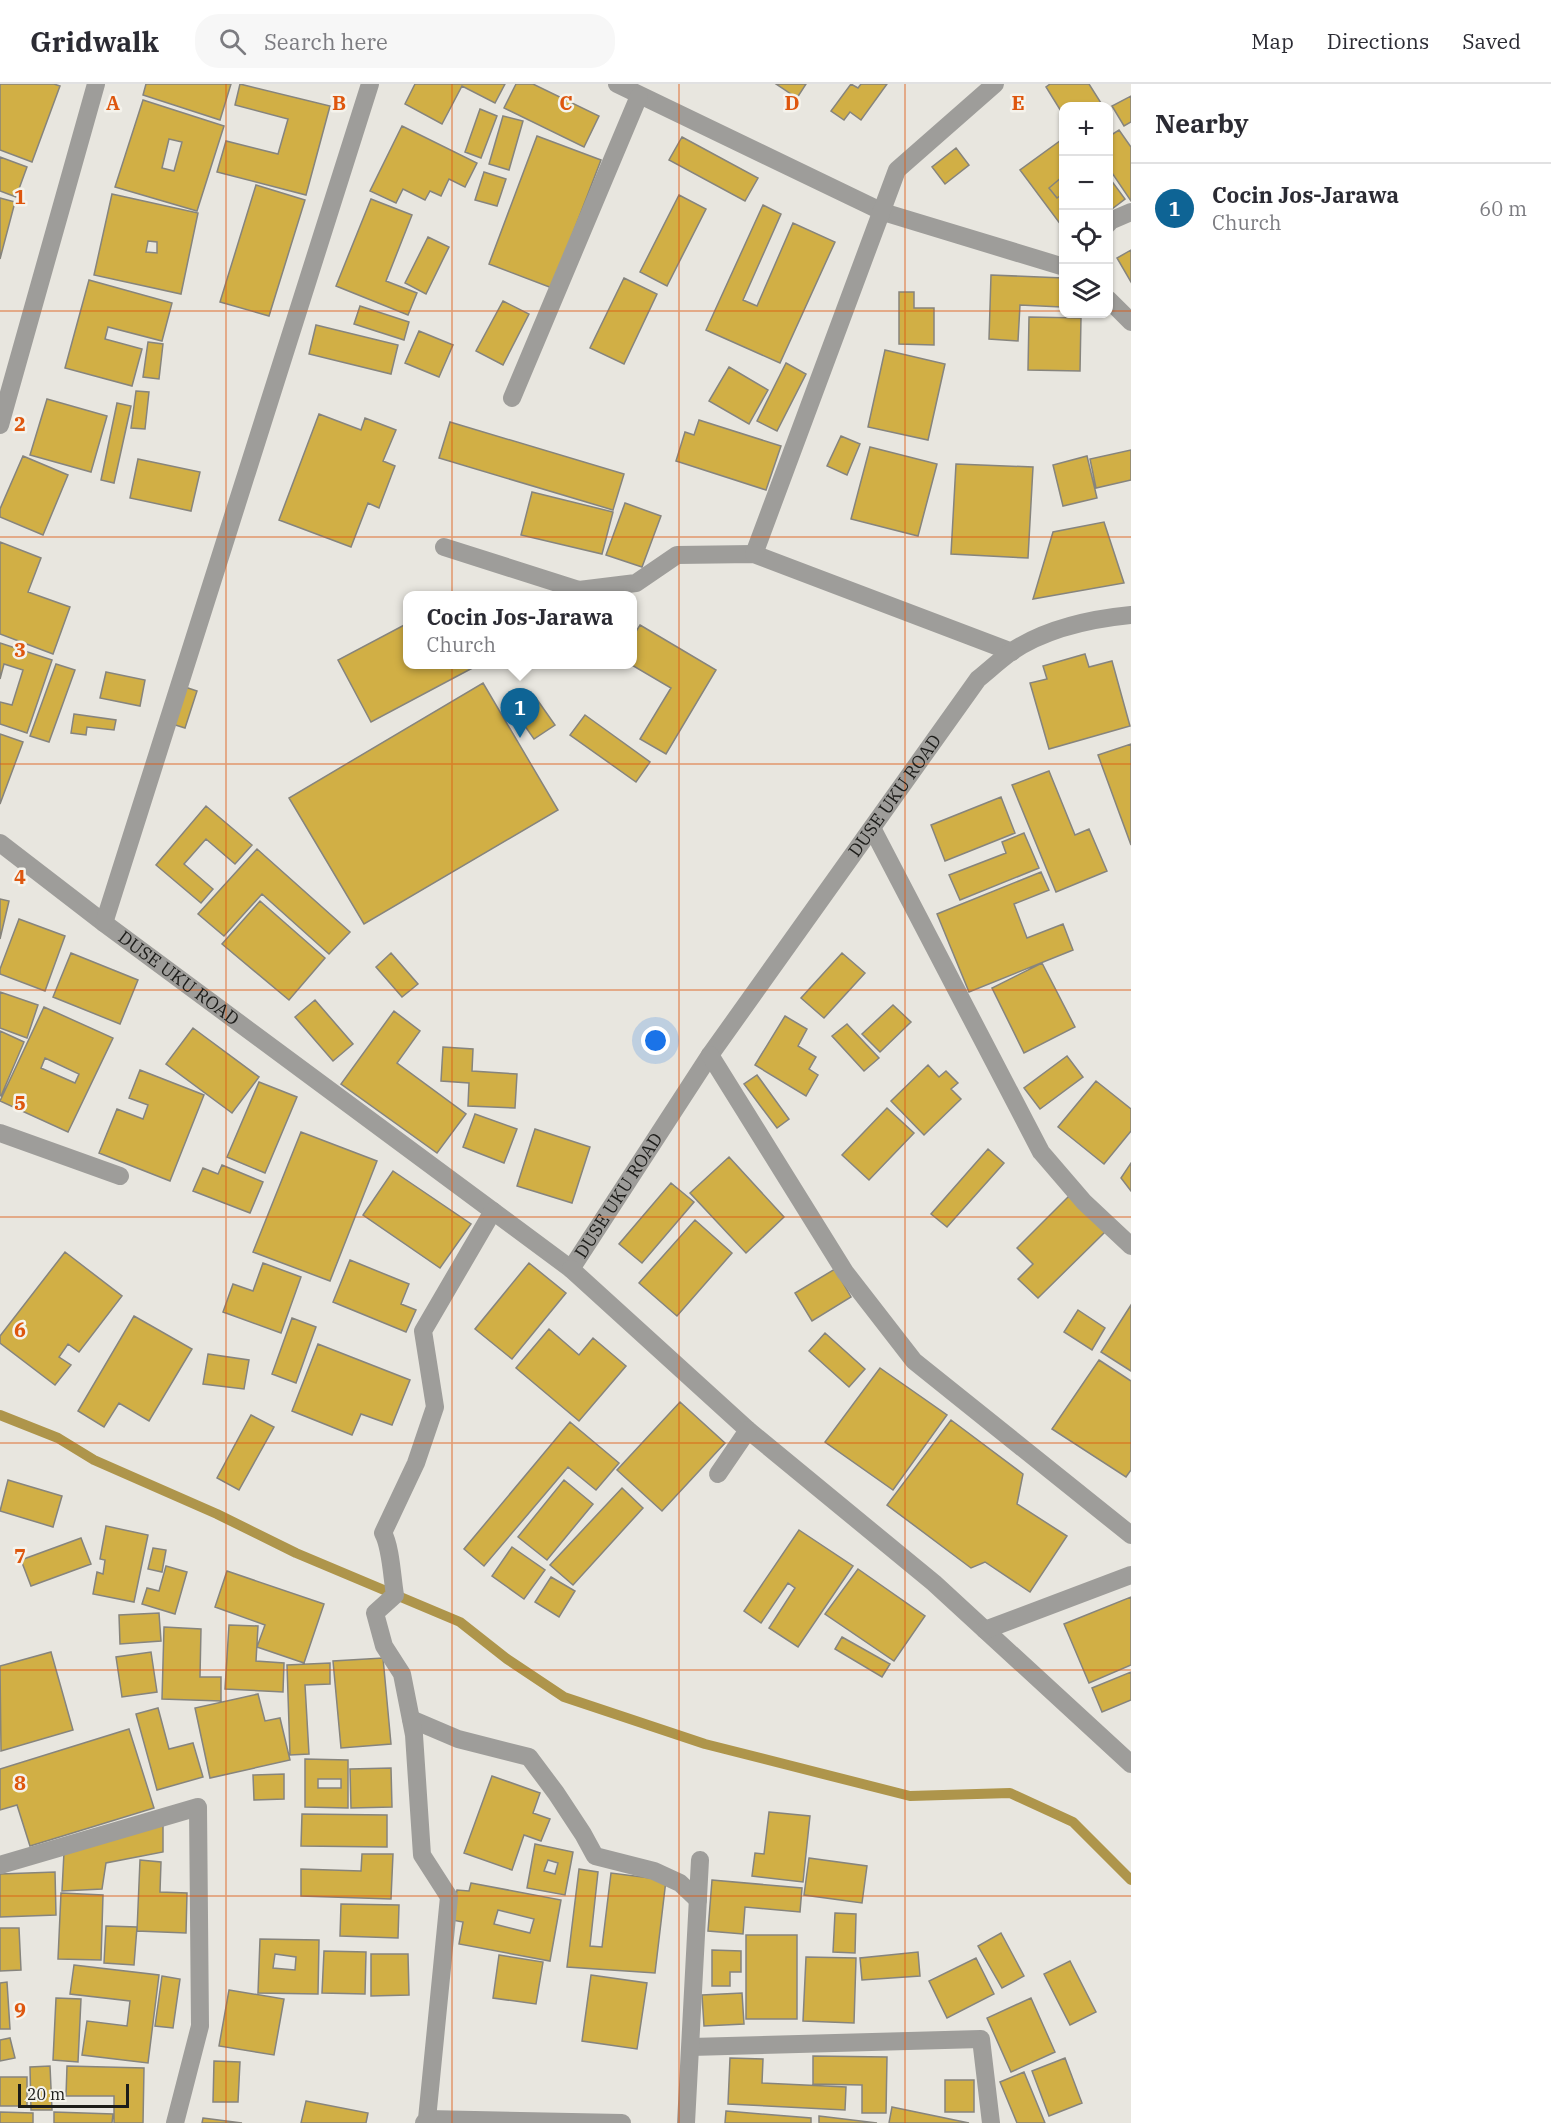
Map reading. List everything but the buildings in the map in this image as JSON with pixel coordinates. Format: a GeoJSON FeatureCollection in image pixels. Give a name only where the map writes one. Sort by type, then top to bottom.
{"type":"FeatureCollection","features":[{"type":"Feature","properties":{"kind":"street"},"geometry":{"type":"LineString","coordinates":[[0,425],[96,84]]}},
{"type":"Feature","properties":{"kind":"street"},"geometry":{"type":"LineString","coordinates":[[104,923],[370,84]]}},
{"type":"Feature","properties":{"kind":"street"},"geometry":{"type":"LineString","coordinates":[[617,84],[883,212],[1059,265]]}},
{"type":"Feature","properties":{"kind":"street"},"geometry":{"type":"LineString","coordinates":[[754,554],[897,170],[995,84]]}},
{"type":"Feature","properties":{"kind":"street"},"geometry":{"type":"LineString","coordinates":[[512,398],[639,96]]}},
{"type":"Feature","properties":{"kind":"street"},"geometry":{"type":"LineString","coordinates":[[1113,221],[1131,212]]}},
{"type":"Feature","properties":{"kind":"street"},"geometry":{"type":"LineString","coordinates":[[1113,304],[1131,322]]}},
{"type":"Feature","properties":{"kind":"street"},"geometry":{"type":"LineString","coordinates":[[444,547],[579,590],[636,583],[677,555],[754,554],[1012,652]]}},
{"type":"Feature","properties":{"kind":"street","name":"DUSE UKU ROAD"},"geometry":{"type":"LineString","coordinates":[[0,843],[104,923],[571,1269],[710,1055],[978,679],[1012,652],[1051,632],[1102,618],[1131,615]]}},
{"type":"Feature","properties":{"kind":"street"},"geometry":{"type":"LineString","coordinates":[[872,828],[1041,1152],[1084,1202],[1131,1246]]}},
{"type":"Feature","properties":{"kind":"street"},"geometry":{"type":"LineString","coordinates":[[710,1055],[845,1272],[914,1361],[1131,1535]]}},
{"type":"Feature","properties":{"kind":"street"},"geometry":{"type":"LineString","coordinates":[[0,1133],[120,1176]]}},
{"type":"Feature","properties":{"kind":"street"},"geometry":{"type":"LineString","coordinates":[[493,1211],[423,1331],[435,1407],[416,1463],[383,1533],[388,1543],[388,1557],[395,1595],[375,1613],[384,1646],[402,1674],[411,1719],[422,1855],[449,1897],[426,2121],[622,2123]]}},
{"type":"Feature","properties":{"kind":"street"},"geometry":{"type":"LineString","coordinates":[[571,1269],[748,1430],[934,1583],[1131,1764]]}},
{"type":"Feature","properties":{"kind":"street"},"geometry":{"type":"LineString","coordinates":[[718,1474],[748,1430]]}},
{"type":"Feature","properties":{"kind":"street"},"geometry":{"type":"LineString","coordinates":[[984,1630],[1131,1575]]}},
{"type":"Feature","properties":{"kind":"street"},"geometry":{"type":"LineString","coordinates":[[411,1719],[458,1739],[529,1757],[562,1801],[594,1856],[654,1871],[680,1883],[698,1900]]}},
{"type":"Feature","properties":{"kind":"street"},"geometry":{"type":"LineString","coordinates":[[0,1865],[198,1807],[200,2026],[175,2123]]}},
{"type":"Feature","properties":{"kind":"street"},"geometry":{"type":"LineString","coordinates":[[687,2123],[700,1860]]}},
{"type":"Feature","properties":{"kind":"street"},"geometry":{"type":"LineString","coordinates":[[691,2047],[981,2039],[991,2123]]}},
{"type":"Feature","properties":{"kind":"waterway"},"geometry":{"type":"LineString","coordinates":[[0,1415],[58,1438],[94,1460],[217,1514],[296,1553],[460,1622],[507,1659],[564,1697],[705,1744],[910,1796],[1010,1793],[1073,1822],[1131,1880]]}},
{"type":"Feature","properties":{"kind":"place","name":"Cocin Jos-Jarawa"},"geometry":{"type":"Point","coordinates":[520,738]}}]}
